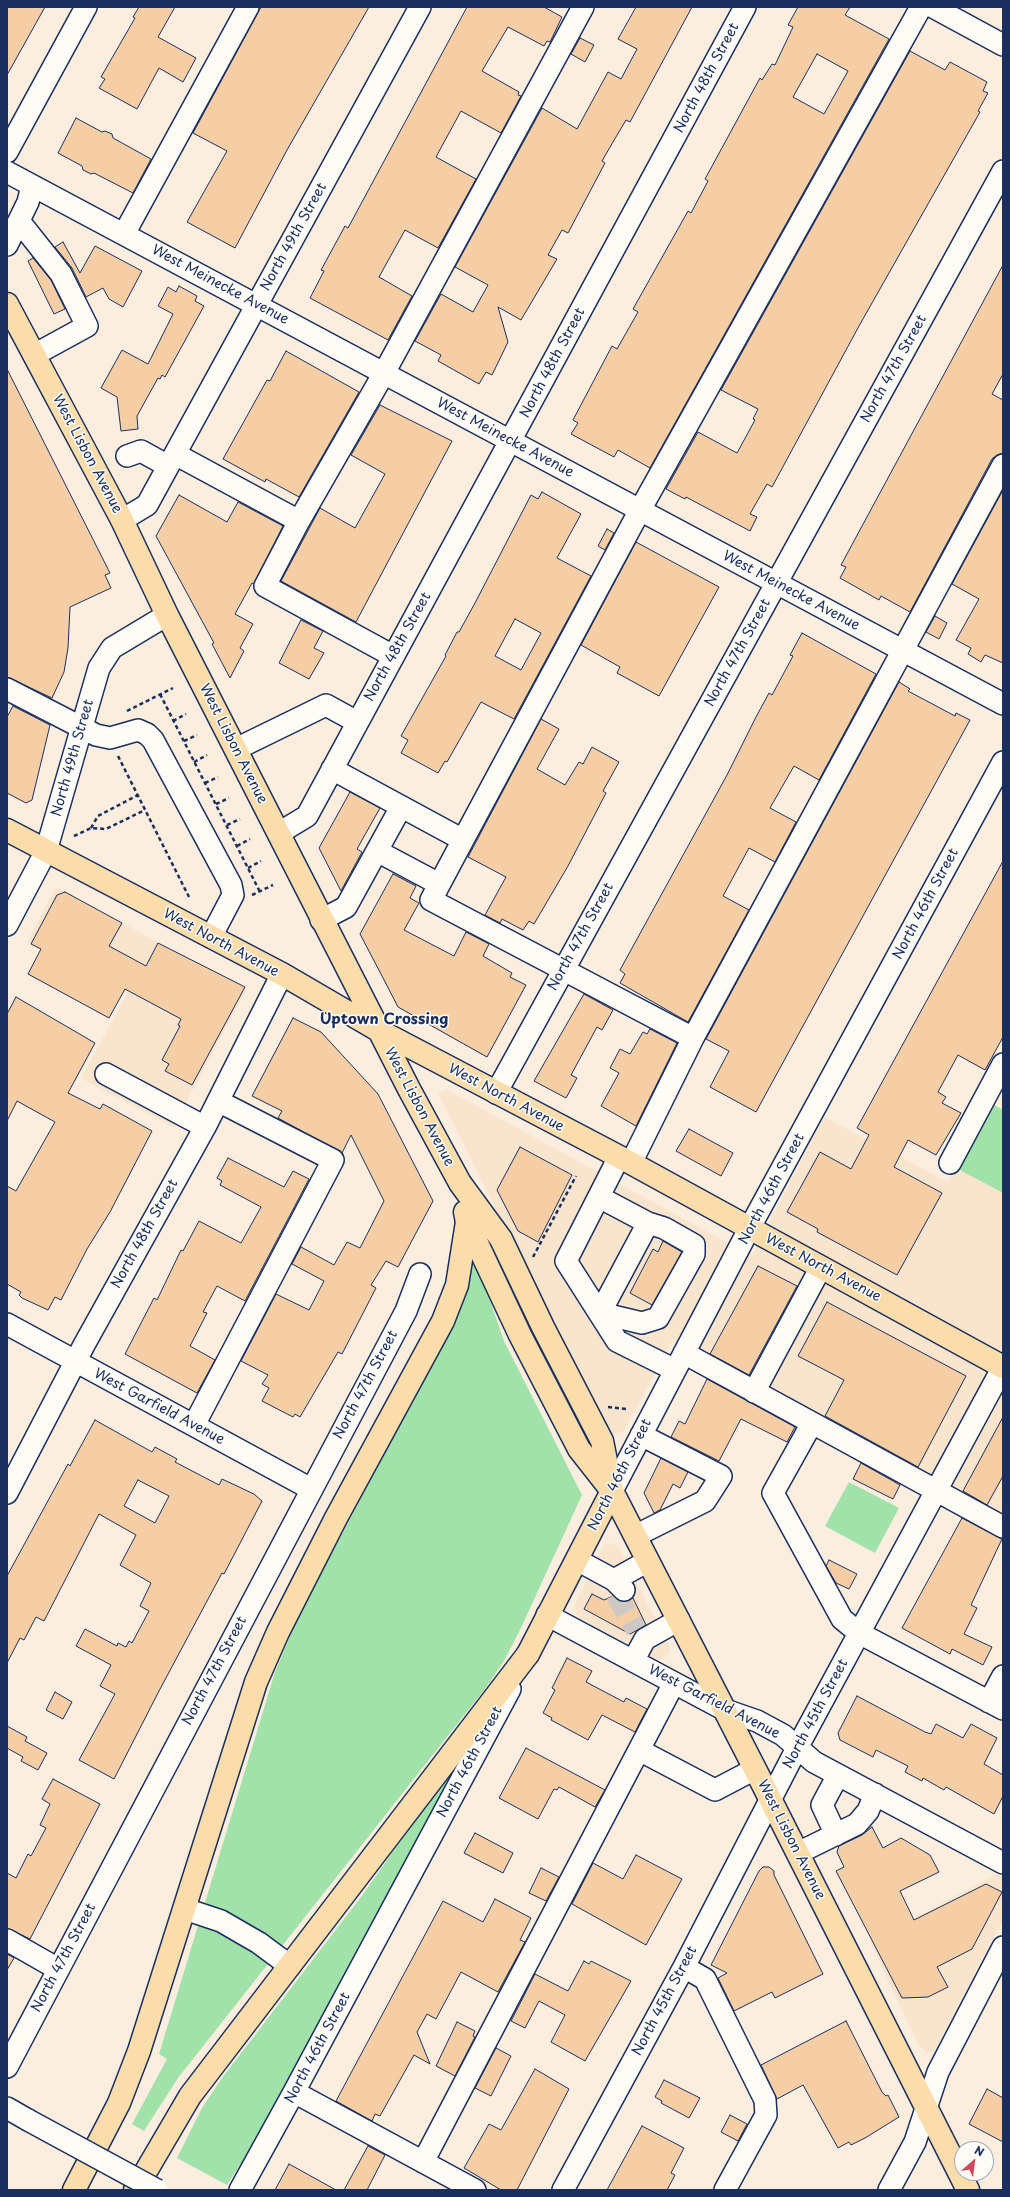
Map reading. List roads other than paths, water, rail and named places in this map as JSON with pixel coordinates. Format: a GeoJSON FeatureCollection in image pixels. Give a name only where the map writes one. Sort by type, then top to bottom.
{"type":"FeatureCollection","features":[{"type":"Feature","properties":{"kind":"main road","name":"West Lisbon Avenue"},"geometry":{"type":"LineString","coordinates":[[7,304],[122,520],[167,615],[378,1030],[460,1183],[501,1239],[543,1327],[602,1441],[612,1491]]}},
{"type":"Feature","properties":{"kind":"main road","name":"West North Avenue"},"geometry":{"type":"LineString","coordinates":[[7,830],[282,974],[378,1030],[625,1160],[1003,1367]]}},
{"type":"Feature","properties":{"kind":"main road","name":"West Lisbon Avenue"},"geometry":{"type":"LineString","coordinates":[[460,1183],[467,1222],[520,1335],[579,1449],[612,1491],[798,1853],[968,2190]]}},
{"type":"Feature","properties":{"kind":"main road"},"geometry":{"type":"LineString","coordinates":[[74,2190],[119,2103],[126,2085],[185,1910],[256,1682],[278,1632],[332,1525],[443,1321],[457,1284],[467,1222]]}},
{"type":"Feature","properties":{"kind":"main road","name":"North 46th Street"},"geometry":{"type":"LineString","coordinates":[[528,1654],[612,1491]]}},
{"type":"Feature","properties":{"kind":"main road"},"geometry":{"type":"LineString","coordinates":[[135,2190],[190,2096],[528,1654]]}},
{"type":"Feature","properties":{"kind":"street"},"geometry":{"type":"LineString","coordinates":[[7,152],[86,7]]}},
{"type":"Feature","properties":{"kind":"street"},"geometry":{"type":"LineString","coordinates":[[124,234],[248,7]]}},
{"type":"Feature","properties":{"kind":"street","name":"North 49th Street"},"geometry":{"type":"LineString","coordinates":[[122,520],[147,505],[420,7]]}},
{"type":"Feature","properties":{"kind":"street"},"geometry":{"type":"LineString","coordinates":[[393,656],[265,586],[299,521],[384,373],[583,7]]}},
{"type":"Feature","properties":{"kind":"street","name":"North 48th Street"},"geometry":{"type":"LineString","coordinates":[[279,833],[307,816],[745,7]]}},
{"type":"Feature","properties":{"kind":"street"},"geometry":{"type":"LineString","coordinates":[[693,1038],[563,971],[431,900],[640,510],[921,7]]}},
{"type":"Feature","properties":{"kind":"street"},"geometry":{"type":"LineString","coordinates":[[933,7],[1003,45]]}},
{"type":"Feature","properties":{"kind":"street","name":"North 47th Street"},"geometry":{"type":"LineString","coordinates":[[496,1093],[1003,171]]}},
{"type":"Feature","properties":{"kind":"street","name":"West Meinecke Avenue"},"geometry":{"type":"LineString","coordinates":[[7,172],[1003,704]]}},
{"type":"Feature","properties":{"kind":"street"},"geometry":{"type":"LineString","coordinates":[[7,245],[28,202],[32,186]]}},
{"type":"Feature","properties":{"kind":"street"},"geometry":{"type":"LineString","coordinates":[[19,221],[61,274],[87,326],[34,355]]}},
{"type":"Feature","properties":{"kind":"street"},"geometry":{"type":"LineString","coordinates":[[127,456],[141,451],[172,460],[299,521]]}},
{"type":"Feature","properties":{"kind":"street"},"geometry":{"type":"LineString","coordinates":[[1003,465],[693,1038],[625,1160],[599,1197],[566,1261],[617,1341],[679,1362],[754,1392],[1003,1527]]}},
{"type":"Feature","properties":{"kind":"street","name":"North 49th Street"},"geometry":{"type":"LineString","coordinates":[[7,925],[46,851],[99,668],[112,648],[167,615]]}},
{"type":"Feature","properties":{"kind":"street"},"geometry":{"type":"LineString","coordinates":[[7,689],[81,729],[110,738],[138,730],[147,734],[153,740],[231,885],[233,895],[211,937]]}},
{"type":"Feature","properties":{"kind":"street"},"geometry":{"type":"LineString","coordinates":[[236,749],[326,705],[357,722]]}},
{"type":"Feature","properties":{"kind":"street","name":"North 46th Street"},"geometry":{"type":"LineString","coordinates":[[612,1491],[749,1229],[1003,762]]}},
{"type":"Feature","properties":{"kind":"street"},"geometry":{"type":"LineString","coordinates":[[332,769],[463,840]]}},
{"type":"Feature","properties":{"kind":"street"},"geometry":{"type":"LineString","coordinates":[[322,920],[346,907],[401,807]]}},
{"type":"Feature","properties":{"kind":"street"},"geometry":{"type":"LineString","coordinates":[[377,851],[439,884]]}},
{"type":"Feature","properties":{"kind":"street","name":"North 48th Street"},"geometry":{"type":"LineString","coordinates":[[7,1493],[75,1362],[212,1113],[282,974]]}},
{"type":"Feature","properties":{"kind":"street"},"geometry":{"type":"LineString","coordinates":[[950,1163],[1003,1064]]}},
{"type":"Feature","properties":{"kind":"street"},"geometry":{"type":"LineString","coordinates":[[106,1074],[212,1113],[332,1160],[194,1425]]}},
{"type":"Feature","properties":{"kind":"street"},"geometry":{"type":"LineString","coordinates":[[599,1197],[648,1223],[664,1228],[694,1245],[694,1254],[658,1318],[642,1323],[600,1313]]}},
{"type":"Feature","properties":{"kind":"street"},"geometry":{"type":"LineString","coordinates":[[600,1313],[648,1223]]}},
{"type":"Feature","properties":{"kind":"street"},"geometry":{"type":"LineString","coordinates":[[754,1392],[820,1267]]}},
{"type":"Feature","properties":{"kind":"street","name":"North 47th Street"},"geometry":{"type":"LineString","coordinates":[[7,2067],[406,1311],[420,1274]]}},
{"type":"Feature","properties":{"kind":"street","name":"West Garfield Avenue"},"geometry":{"type":"LineString","coordinates":[[7,1324],[311,1489]]}},
{"type":"Feature","properties":{"kind":"street","name":"North 45th Street"},"geometry":{"type":"LineString","coordinates":[[563,2190],[684,1967],[798,1748],[1003,1367]]}},
{"type":"Feature","properties":{"kind":"street"},"geometry":{"type":"LineString","coordinates":[[812,1423],[773,1493],[842,1619],[860,1633],[996,1706],[1003,1676]]}},
{"type":"Feature","properties":{"kind":"street"},"geometry":{"type":"LineString","coordinates":[[635,1536],[705,1501],[721,1476],[642,1435]]}},
{"type":"Feature","properties":{"kind":"street"},"geometry":{"type":"LineString","coordinates":[[577,1560],[618,1588],[648,1561]]}},
{"type":"Feature","properties":{"kind":"street","name":"West Garfield Avenue"},"geometry":{"type":"LineString","coordinates":[[548,1616],[725,1710],[758,1721],[783,1735],[814,1762],[1003,1863]]}},
{"type":"Feature","properties":{"kind":"street"},"geometry":{"type":"LineString","coordinates":[[633,1661],[642,1632],[679,1620]]}},
{"type":"Feature","properties":{"kind":"street","name":"North 46th Street"},"geometry":{"type":"LineString","coordinates":[[240,2190],[528,1654]]}},
{"type":"Feature","properties":{"kind":"street"},"geometry":{"type":"LineString","coordinates":[[423,2162],[674,1683]]}},
{"type":"Feature","properties":{"kind":"street"},"geometry":{"type":"LineString","coordinates":[[640,1750],[715,1790],[755,1769]]}},
{"type":"Feature","properties":{"kind":"street"},"geometry":{"type":"LineString","coordinates":[[836,1835],[822,1805],[838,1775]]}},
{"type":"Feature","properties":{"kind":"street"},"geometry":{"type":"LineString","coordinates":[[798,1853],[857,1824],[868,1811],[875,1794]]}},
{"type":"Feature","properties":{"kind":"street"},"geometry":{"type":"LineString","coordinates":[[185,1910],[221,1921],[259,1943],[290,1966]]}},
{"type":"Feature","properties":{"kind":"street"},"geometry":{"type":"LineString","coordinates":[[7,1940],[58,1969]]}},
{"type":"Feature","properties":{"kind":"street"},"geometry":{"type":"LineString","coordinates":[[889,2190],[915,2142],[938,2072],[1003,1948]]}},
{"type":"Feature","properties":{"kind":"street"},"geometry":{"type":"LineString","coordinates":[[684,1967],[705,1979],[765,2100],[766,2115],[725,2190]]}},
{"type":"Feature","properties":{"kind":"street"},"geometry":{"type":"LineString","coordinates":[[294,2092],[475,2190]]}},
{"type":"Feature","properties":{"kind":"street"},"geometry":{"type":"LineString","coordinates":[[7,2108],[157,2190]]}},
{"type":"Feature","properties":{"kind":"tunnel"},"geometry":{"type":"LineString","coordinates":[[616,1594],[636,1630]]}},
{"type":"Feature","properties":{"kind":"district","name":"Uptown Crossing"},"geometry":{"type":"Point","coordinates":[384,1020]}}]}
